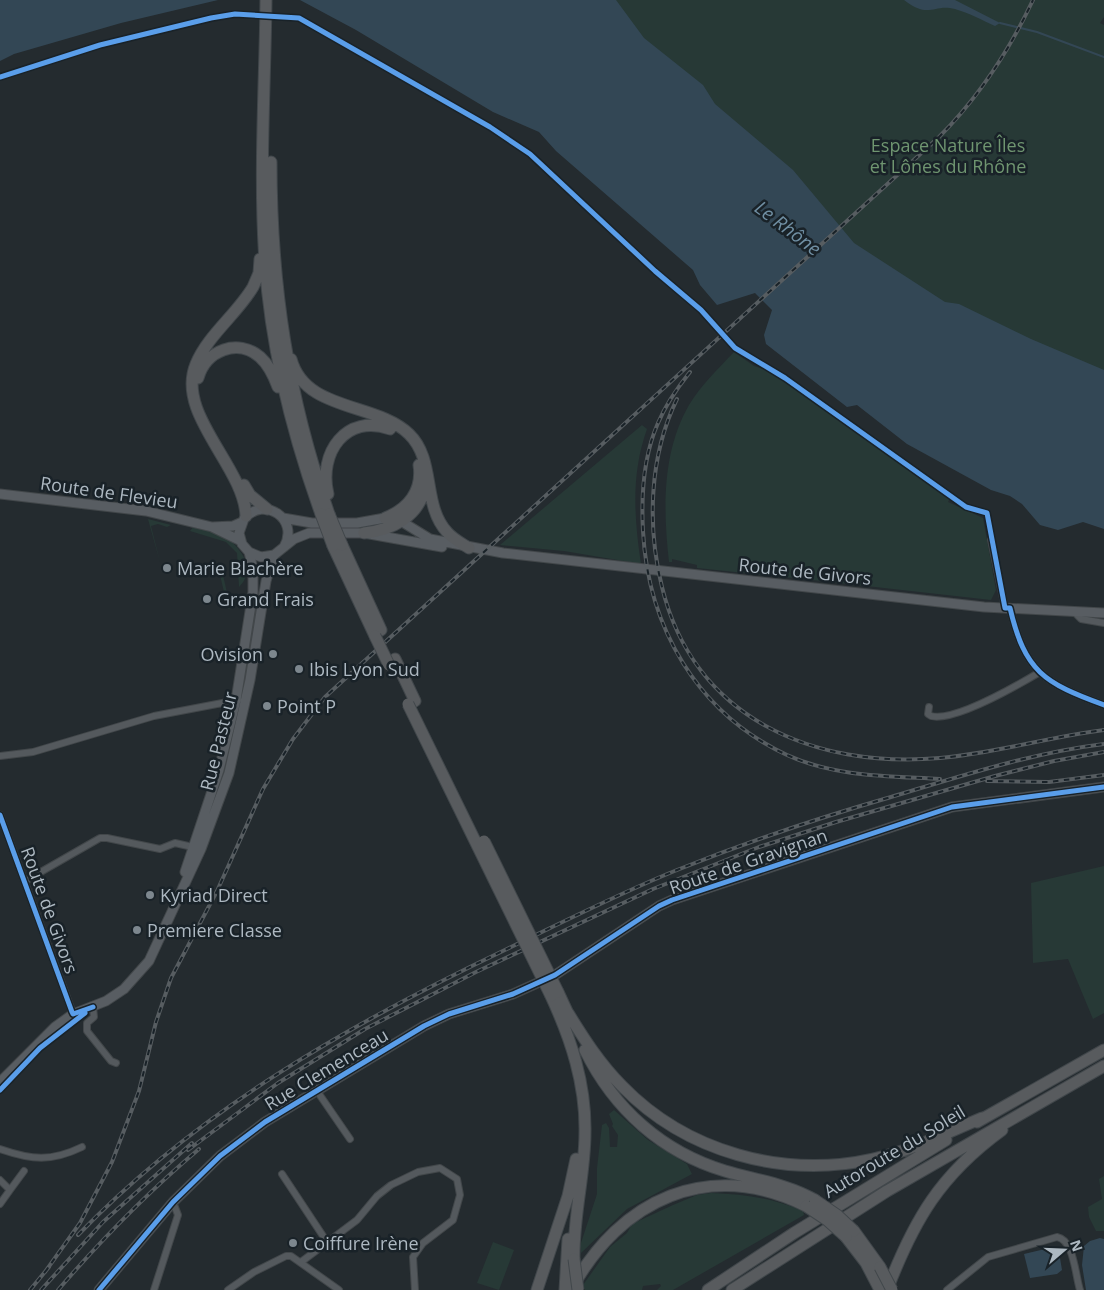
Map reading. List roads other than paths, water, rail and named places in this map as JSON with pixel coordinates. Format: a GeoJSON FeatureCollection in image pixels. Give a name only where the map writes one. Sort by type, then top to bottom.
{"type":"FeatureCollection","features":[{"type":"Feature","properties":{"kind":"highway"},"geometry":{"type":"LineString","coordinates":[[266,0],[274,277],[282,338],[301,426],[328,514]]}},
{"type":"Feature","properties":{"kind":"highway"},"geometry":{"type":"LineString","coordinates":[[244,519],[243,497],[197,408],[192,383],[198,359],[245,300],[258,277],[263,130],[268,36],[272,0]]}},
{"type":"Feature","properties":{"kind":"highway"},"geometry":{"type":"LineString","coordinates":[[263,130],[263,211],[268,290],[278,363],[298,447]]}},
{"type":"Feature","properties":{"kind":"highway"},"geometry":{"type":"LineString","coordinates":[[282,338],[296,372],[306,384],[325,397],[390,422],[405,431],[420,448],[442,525],[452,537],[468,548]]}},
{"type":"Feature","properties":{"kind":"highway"},"geometry":{"type":"LineString","coordinates":[[267,508],[247,491],[201,402],[198,390],[198,377],[209,358],[221,350],[232,348],[248,350],[261,357],[273,374],[298,447],[378,633],[554,994],[570,1042],[581,1085],[586,1134],[579,1191],[574,1259],[578,1290]]}},
{"type":"Feature","properties":{"kind":"highway"},"geometry":{"type":"LineString","coordinates":[[328,514],[326,484],[328,455],[340,437],[366,425],[379,425],[394,430],[406,439],[415,452],[420,470],[419,483],[414,497],[405,507],[384,518]]}},
{"type":"Feature","properties":{"kind":"highway"},"geometry":{"type":"LineString","coordinates":[[364,533],[381,531],[400,522],[410,514],[420,502],[427,474]]}},
{"type":"Feature","properties":{"kind":"highway"},"geometry":{"type":"LineString","coordinates":[[340,545],[378,633]]}},
{"type":"Feature","properties":{"kind":"highway"},"geometry":{"type":"LineString","coordinates":[[554,994],[602,1064],[640,1104],[694,1138],[728,1152],[752,1159],[799,1166],[860,1162],[910,1148],[982,1118]]}},
{"type":"Feature","properties":{"kind":"highway"},"geometry":{"type":"LineString","coordinates":[[568,1013],[603,1084],[630,1116],[650,1133],[670,1146],[704,1163],[781,1185],[811,1203],[837,1215],[850,1234],[880,1290]]}},
{"type":"Feature","properties":{"kind":"highway","name":"Autoroute du Soleil"},"geometry":{"type":"LineString","coordinates":[[708,1290],[859,1192],[982,1118],[1104,1050]]}},
{"type":"Feature","properties":{"kind":"highway","name":"Autoroute du Soleil"},"geometry":{"type":"LineString","coordinates":[[732,1290],[887,1191],[1104,1066]]}},
{"type":"Feature","properties":{"kind":"highway"},"geometry":{"type":"LineString","coordinates":[[537,1290],[572,1181],[578,1148],[581,1085]]}},
{"type":"Feature","properties":{"kind":"highway"},"geometry":{"type":"LineString","coordinates":[[889,1290],[907,1238],[937,1192],[975,1151],[1048,1097]]}},
{"type":"Feature","properties":{"kind":"highway"},"geometry":{"type":"LineString","coordinates":[[571,1290],[589,1260],[611,1233],[640,1211],[671,1196],[705,1188],[741,1187],[811,1203]]}},
{"type":"Feature","properties":{"kind":"highway"},"geometry":{"type":"LineString","coordinates":[[565,1290],[570,1223],[579,1191]]}},
{"type":"Feature","properties":{"kind":"highway"},"geometry":{"type":"LineString","coordinates":[[850,1234],[880,1266],[889,1290]]}},
{"type":"Feature","properties":{"kind":"main road","name":"Route de Flevieu"},"geometry":{"type":"LineString","coordinates":[[0,494],[146,511],[212,526],[228,526],[244,519]]}},
{"type":"Feature","properties":{"kind":"main road"},"geometry":{"type":"LineString","coordinates":[[405,507],[400,522],[400,533],[408,541]]}},
{"type":"Feature","properties":{"kind":"main road"},"geometry":{"type":"LineString","coordinates":[[284,547],[288,532],[283,518],[277,512],[267,508],[255,510],[244,519],[240,529],[241,541],[249,552],[261,557],[274,555],[306,533],[364,533],[408,541],[468,548]]}},
{"type":"Feature","properties":{"kind":"main road"},"geometry":{"type":"LineString","coordinates":[[283,518],[312,523],[357,523],[384,518],[400,522],[430,538],[468,548]]}},
{"type":"Feature","properties":{"kind":"main road","name":"Route de Flevieu"},"geometry":{"type":"LineString","coordinates":[[212,526],[241,541]]}},
{"type":"Feature","properties":{"kind":"main road","name":"Route de Givors"},"geometry":{"type":"LineString","coordinates":[[468,548],[1007,608],[1104,613]]}},
{"type":"Feature","properties":{"kind":"main road","name":"Rue Pasteur"},"geometry":{"type":"LineString","coordinates":[[0,1090],[40,1048],[93,1007],[124,989],[138,976],[149,961],[166,926],[229,773],[253,592],[253,569],[249,552]]}},
{"type":"Feature","properties":{"kind":"main road","name":"Rue Pasteur"},"geometry":{"type":"LineString","coordinates":[[240,700],[266,581],[274,555]]}},
{"type":"Feature","properties":{"kind":"main road","name":"Route de Gravignan"},"geometry":{"type":"LineString","coordinates":[[424,1026],[449,1014],[513,994],[555,975],[659,906],[672,900],[952,807],[1104,787]]}},
{"type":"Feature","properties":{"kind":"main road","name":"Rue Pasteur"},"geometry":{"type":"LineString","coordinates":[[0,1082],[37,1044],[73,1014],[93,1007]]}},
{"type":"Feature","properties":{"kind":"main road","name":"Rue Clemenceau"},"geometry":{"type":"LineString","coordinates":[[99,1290],[173,1202],[220,1156],[266,1122],[424,1026]]}},
{"type":"Feature","properties":{"kind":"street"},"geometry":{"type":"LineString","coordinates":[[991,540],[1007,608],[1022,651],[1046,678],[1083,698],[1104,705]]}},
{"type":"Feature","properties":{"kind":"street"},"geometry":{"type":"LineString","coordinates":[[1074,612],[1081,619],[1104,623]]}},
{"type":"Feature","properties":{"kind":"street"},"geometry":{"type":"LineString","coordinates":[[929,707],[928,714],[931,716],[949,716],[1000,695],[1040,672]]}},
{"type":"Feature","properties":{"kind":"street"},"geometry":{"type":"LineString","coordinates":[[0,756],[33,752],[154,716],[240,700]]}},
{"type":"Feature","properties":{"kind":"street","name":"Route de Givors"},"geometry":{"type":"LineString","coordinates":[[0,814],[73,1014]]}},
{"type":"Feature","properties":{"kind":"street"},"geometry":{"type":"LineString","coordinates":[[25,881],[100,838],[160,849],[175,843],[197,848]]}},
{"type":"Feature","properties":{"kind":"street"},"geometry":{"type":"LineString","coordinates":[[93,1007],[94,1017],[87,1023],[87,1030],[111,1061],[116,1063]]}},
{"type":"Feature","properties":{"kind":"street"},"geometry":{"type":"LineString","coordinates":[[317,1091],[350,1139]]}},
{"type":"Feature","properties":{"kind":"street"},"geometry":{"type":"LineString","coordinates":[[0,1149],[26,1158],[58,1158],[82,1146]]}},
{"type":"Feature","properties":{"kind":"street"},"geometry":{"type":"LineString","coordinates":[[300,1262],[357,1220],[377,1196],[399,1180],[433,1168],[446,1170],[453,1175],[459,1185],[460,1194],[455,1216],[453,1220],[423,1243],[413,1257],[415,1290]]}},
{"type":"Feature","properties":{"kind":"street"},"geometry":{"type":"LineString","coordinates":[[0,1204],[24,1171]]}},
{"type":"Feature","properties":{"kind":"street"},"geometry":{"type":"LineString","coordinates":[[282,1174],[327,1242]]}},
{"type":"Feature","properties":{"kind":"street"},"geometry":{"type":"LineString","coordinates":[[0,1180],[10,1190]]}},
{"type":"Feature","properties":{"kind":"street"},"geometry":{"type":"LineString","coordinates":[[154,1290],[178,1215],[173,1202]]}},
{"type":"Feature","properties":{"kind":"street"},"geometry":{"type":"LineString","coordinates":[[947,1290],[988,1257],[1057,1236],[1064,1238],[1070,1245],[1080,1290]]}},
{"type":"Feature","properties":{"kind":"street"},"geometry":{"type":"LineString","coordinates":[[228,1290],[254,1272],[286,1256],[295,1257],[339,1290]]}},
{"type":"Feature","properties":{"kind":"water"},"geometry":{"type":"Polygon","coordinates":[[[0,0],[218,0],[121,23],[14,54],[0,61],[0,0]]]}},
{"type":"Feature","properties":{"kind":"water","name":"Le Rhône"},"geometry":{"type":"Polygon","coordinates":[[[300,0],[616,0],[644,38],[703,85],[715,104],[793,170],[854,243],[945,302],[959,304],[1031,339],[1104,370],[1104,529],[1083,522],[1058,530],[1040,525],[1022,504],[1010,496],[991,490],[907,444],[857,405],[847,407],[766,344],[764,335],[772,310],[755,293],[717,305],[700,285],[693,270],[556,151],[539,132],[493,112],[356,30],[300,0]]]}},
{"type":"Feature","properties":{"kind":"water"},"geometry":{"type":"Polygon","coordinates":[[[904,0],[955,0],[1000,23],[995,26],[955,9],[920,9],[904,0]]]}},
{"type":"Feature","properties":{"kind":"water"},"geometry":{"type":"Polygon","coordinates":[[[1100,1238],[1104,1239],[1104,1290],[1086,1290],[1082,1265],[1084,1246],[1090,1241],[1100,1238]]]}},
{"type":"Feature","properties":{"kind":"water"},"geometry":{"type":"Polygon","coordinates":[[[1045,1249],[1055,1249],[1059,1252],[1062,1270],[1057,1274],[1030,1278],[1024,1254],[1045,1249]]]}},
{"type":"Feature","properties":{"kind":"waterway"},"geometry":{"type":"LineString","coordinates":[[1000,23],[1037,32],[1104,57]]}},
{"type":"Feature","properties":{"kind":"railway"},"geometry":{"type":"LineString","coordinates":[[45,1272],[80,1223],[112,1162],[139,1091],[156,1022],[171,978],[217,891],[263,789],[293,739],[325,697],[939,137],[954,122],[992,73],[1014,37],[1033,0]]}},
{"type":"Feature","properties":{"kind":"railway"},"geometry":{"type":"LineString","coordinates":[[690,372],[668,402],[653,436],[646,462],[642,503],[647,566],[655,601],[667,633],[683,663],[703,691],[727,716],[755,737],[787,755],[824,768],[862,774],[940,779]]}},
{"type":"Feature","properties":{"kind":"railway"},"geometry":{"type":"LineString","coordinates":[[677,399],[661,444],[653,492],[654,540],[657,564],[662,587],[678,633],[701,671],[731,702],[766,726],[806,744],[848,754],[893,759],[961,756],[1104,730]]}},
{"type":"Feature","properties":{"kind":"railway"},"geometry":{"type":"LineString","coordinates":[[78,1235],[125,1190],[174,1148],[280,1072],[392,1007],[593,908],[703,860],[837,813],[1023,759],[1104,744]]}},
{"type":"Feature","properties":{"kind":"railway"},"geometry":{"type":"LineString","coordinates":[[188,1150],[278,1083],[365,1029],[476,972],[653,889],[759,847],[836,822],[995,776],[1054,761],[1104,752]]}},
{"type":"Feature","properties":{"kind":"railway"},"geometry":{"type":"LineString","coordinates":[[987,781],[1049,782],[1104,775]]}},
{"type":"Feature","properties":{"kind":"railway"},"geometry":{"type":"LineString","coordinates":[[41,1290],[103,1222],[192,1143]]}},
{"type":"Feature","properties":{"kind":"railway"},"geometry":{"type":"LineString","coordinates":[[58,1290],[126,1216],[199,1149]]}},
{"type":"Feature","properties":{"kind":"railway"},"geometry":{"type":"LineString","coordinates":[[30,1290],[49,1267]]}},
{"type":"Feature","properties":{"kind":"place","name":"Marie Blachère"},"geometry":{"type":"Point","coordinates":[167,568]}},
{"type":"Feature","properties":{"kind":"place","name":"Grand Frais"},"geometry":{"type":"Point","coordinates":[207,599]}},
{"type":"Feature","properties":{"kind":"place","name":"Ovision"},"geometry":{"type":"Point","coordinates":[273,654]}},
{"type":"Feature","properties":{"kind":"place","name":"Ibis Lyon Sud"},"geometry":{"type":"Point","coordinates":[299,669]}},
{"type":"Feature","properties":{"kind":"place","name":"Point P"},"geometry":{"type":"Point","coordinates":[267,706]}},
{"type":"Feature","properties":{"kind":"place","name":"Kyriad Direct"},"geometry":{"type":"Point","coordinates":[150,895]}},
{"type":"Feature","properties":{"kind":"place","name":"Premiere Classe"},"geometry":{"type":"Point","coordinates":[137,930]}},
{"type":"Feature","properties":{"kind":"place","name":"Coiffure Irène"},"geometry":{"type":"Point","coordinates":[293,1243]}},
{"type":"Feature","properties":{"kind":"park label","name":"Espace Nature Îles et Lônes du Rhône"},"geometry":{"type":"Point","coordinates":[948,155]}}]}
